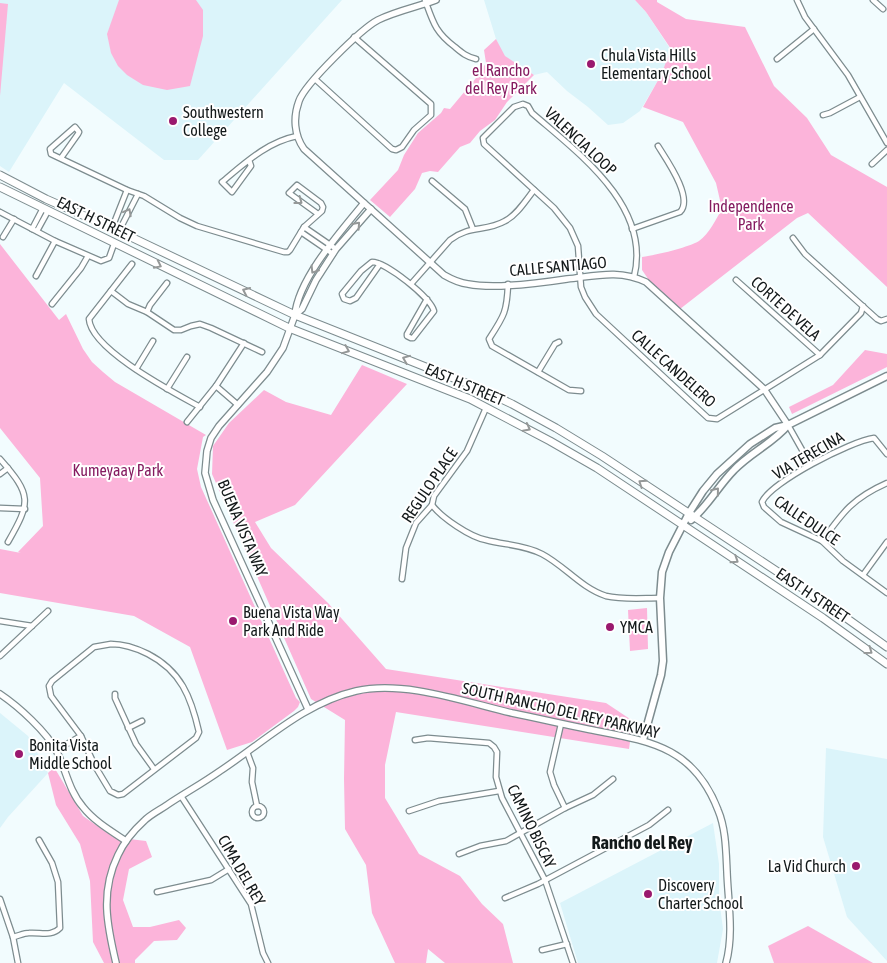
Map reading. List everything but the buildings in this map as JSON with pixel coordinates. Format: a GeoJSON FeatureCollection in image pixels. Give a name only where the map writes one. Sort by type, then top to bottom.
{"type":"FeatureCollection","features":[{"type":"Feature","properties":{"kind":"main road","name":"EAST H STREET"},"geometry":{"type":"LineString","coordinates":[[0,176],[296,315],[476,387],[512,404],[602,456],[828,605],[887,648]]}},
{"type":"Feature","properties":{"kind":"main road","name":"EAST H STREET"},"geometry":{"type":"LineString","coordinates":[[0,187],[289,328],[470,399],[550,440],[596,468],[823,618],[887,664]]}},
{"type":"Feature","properties":{"kind":"main road"},"geometry":{"type":"LineString","coordinates":[[643,740],[663,661],[660,598],[664,565],[683,526],[735,469],[754,452],[780,434],[788,425],[887,376]]}},
{"type":"Feature","properties":{"kind":"street"},"geometry":{"type":"LineString","coordinates":[[371,209],[307,152],[297,136],[295,123],[299,100],[354,37],[366,27],[380,19],[436,0]]}},
{"type":"Feature","properties":{"kind":"street"},"geometry":{"type":"LineString","coordinates":[[797,0],[802,11],[839,63],[887,143]]}},
{"type":"Feature","properties":{"kind":"street"},"geometry":{"type":"LineString","coordinates":[[873,0],[883,9]]}},
{"type":"Feature","properties":{"kind":"street"},"geometry":{"type":"LineString","coordinates":[[426,2],[441,37],[463,54],[476,59]]}},
{"type":"Feature","properties":{"kind":"street"},"geometry":{"type":"LineString","coordinates":[[777,59],[814,29]]}},
{"type":"Feature","properties":{"kind":"street"},"geometry":{"type":"LineString","coordinates":[[315,80],[392,149],[396,150],[402,147],[414,130],[431,115],[432,104],[354,37]]}},
{"type":"Feature","properties":{"kind":"street"},"geometry":{"type":"LineString","coordinates":[[823,115],[860,97]]}},
{"type":"Feature","properties":{"kind":"street","name":"VALENCIA LOOP"},"geometry":{"type":"LineString","coordinates":[[580,277],[579,252],[572,231],[554,208],[484,144],[483,138],[519,104],[528,106],[532,113],[599,172],[618,197],[632,229],[636,252],[634,277]]}},
{"type":"Feature","properties":{"kind":"street"},"geometry":{"type":"LineString","coordinates":[[61,158],[79,132],[75,127],[50,149],[51,154],[138,194],[197,226],[284,252],[290,250],[304,226],[322,212],[323,208],[321,203],[297,185],[289,193],[318,214]]}},
{"type":"Feature","properties":{"kind":"street"},"geometry":{"type":"LineString","coordinates":[[249,160],[251,166],[232,192],[222,182],[249,160],[262,150],[274,143],[297,136]]}},
{"type":"Feature","properties":{"kind":"street"},"geometry":{"type":"LineString","coordinates":[[632,229],[680,212],[683,209],[684,202],[678,179],[658,146]]}},
{"type":"Feature","properties":{"kind":"street"},"geometry":{"type":"LineString","coordinates":[[872,164],[887,150]]}},
{"type":"Feature","properties":{"kind":"street"},"geometry":{"type":"LineString","coordinates":[[432,181],[465,209],[473,229]]}},
{"type":"Feature","properties":{"kind":"street"},"geometry":{"type":"LineString","coordinates":[[115,229],[127,190]]}},
{"type":"Feature","properties":{"kind":"street"},"geometry":{"type":"LineString","coordinates":[[411,284],[450,240],[464,231],[496,225],[506,221],[514,215],[534,190]]}},
{"type":"Feature","properties":{"kind":"street"},"geometry":{"type":"LineString","coordinates":[[115,229],[138,194]]}},
{"type":"Feature","properties":{"kind":"street","name":"BUENA VISTA WAY"},"geometry":{"type":"LineString","coordinates":[[296,315],[297,302],[310,276],[328,248],[364,204]]}},
{"type":"Feature","properties":{"kind":"street","name":"BUENA VISTA WAY"},"geometry":{"type":"LineString","coordinates":[[308,709],[213,500],[205,473],[207,450],[211,438],[219,426],[267,372],[282,348],[296,315],[302,309],[316,280],[334,252],[371,209]]}},
{"type":"Feature","properties":{"kind":"street","name":"CALLE SANTIAGO"},"geometry":{"type":"LineString","coordinates":[[371,209],[444,274],[459,282],[475,285],[508,284],[607,273],[634,277],[656,290],[764,388],[810,464]]}},
{"type":"Feature","properties":{"kind":"street"},"geometry":{"type":"LineString","coordinates":[[34,230],[46,210]]}},
{"type":"Feature","properties":{"kind":"street"},"geometry":{"type":"LineString","coordinates":[[0,212],[55,241],[104,261],[109,258],[114,244]]}},
{"type":"Feature","properties":{"kind":"street"},"geometry":{"type":"LineString","coordinates":[[3,237],[14,219]]}},
{"type":"Feature","properties":{"kind":"street"},"geometry":{"type":"LineString","coordinates":[[304,226],[328,248]]}},
{"type":"Feature","properties":{"kind":"street"},"geometry":{"type":"LineString","coordinates":[[301,232],[334,252]]}},
{"type":"Feature","properties":{"kind":"street"},"geometry":{"type":"LineString","coordinates":[[793,238],[805,254],[877,319],[881,321],[887,319]]}},
{"type":"Feature","properties":{"kind":"street"},"geometry":{"type":"LineString","coordinates":[[36,276],[55,241]]}},
{"type":"Feature","properties":{"kind":"street"},"geometry":{"type":"LineString","coordinates":[[52,304],[81,268],[88,256]]}},
{"type":"Feature","properties":{"kind":"street"},"geometry":{"type":"LineString","coordinates":[[380,264],[356,298],[352,301],[347,301],[342,294],[367,264],[374,262],[380,264],[411,284],[427,299],[434,311],[413,338],[408,338],[406,334],[427,299]]}},
{"type":"Feature","properties":{"kind":"street"},"geometry":{"type":"LineString","coordinates":[[132,264],[89,319],[89,323],[101,341],[123,362],[200,407]]}},
{"type":"Feature","properties":{"kind":"street","name":"CALLE CANDELERO"},"geometry":{"type":"LineString","coordinates":[[580,277],[585,297],[596,314],[708,418],[717,419],[764,388],[820,355],[860,313],[863,306]]}},
{"type":"Feature","properties":{"kind":"street","name":"CORTE DE VELA"},"geometry":{"type":"LineString","coordinates":[[736,280],[820,355]]}},
{"type":"Feature","properties":{"kind":"street"},"geometry":{"type":"LineString","coordinates":[[147,312],[150,305],[167,283]]}},
{"type":"Feature","properties":{"kind":"street"},"geometry":{"type":"LineString","coordinates":[[508,284],[507,308],[489,339],[492,346],[569,390],[581,391]]}},
{"type":"Feature","properties":{"kind":"street"},"geometry":{"type":"LineString","coordinates":[[111,291],[128,304],[147,312],[174,330],[181,330],[200,324],[262,352]]}},
{"type":"Feature","properties":{"kind":"street"},"geometry":{"type":"LineString","coordinates":[[136,369],[153,341]]}},
{"type":"Feature","properties":{"kind":"street"},"geometry":{"type":"LineString","coordinates":[[538,372],[559,342]]}},
{"type":"Feature","properties":{"kind":"street"},"geometry":{"type":"LineString","coordinates":[[187,422],[216,386],[244,343]]}},
{"type":"Feature","properties":{"kind":"street"},"geometry":{"type":"LineString","coordinates":[[167,389],[187,357]]}},
{"type":"Feature","properties":{"kind":"street"},"geometry":{"type":"LineString","coordinates":[[216,386],[238,405]]}},
{"type":"Feature","properties":{"kind":"street","name":"REGULO PLACE"},"geometry":{"type":"LineString","coordinates":[[402,579],[406,548],[412,531],[416,523],[432,505],[434,496],[467,450],[486,408]]}},
{"type":"Feature","properties":{"kind":"street","name":"VIA TERECINA"},"geometry":{"type":"LineString","coordinates":[[762,504],[765,496],[810,464],[854,442],[872,438],[877,440],[887,454]]}},
{"type":"Feature","properties":{"kind":"street"},"geometry":{"type":"LineString","coordinates":[[0,459],[22,486],[25,497],[25,509],[8,542]]}},
{"type":"Feature","properties":{"kind":"street"},"geometry":{"type":"LineString","coordinates":[[0,474],[8,468]]}},
{"type":"Feature","properties":{"kind":"street"},"geometry":{"type":"LineString","coordinates":[[822,541],[840,516],[855,501],[869,491],[887,483]]}},
{"type":"Feature","properties":{"kind":"street","name":"CALLE DULCE"},"geometry":{"type":"LineString","coordinates":[[762,504],[785,524],[822,541],[843,561],[887,593]]}},
{"type":"Feature","properties":{"kind":"street"},"geometry":{"type":"LineString","coordinates":[[432,505],[437,512],[475,536],[485,540],[529,548],[541,553],[598,593],[618,598],[660,598]]}},
{"type":"Feature","properties":{"kind":"street"},"geometry":{"type":"LineString","coordinates":[[0,508],[25,509]]}},
{"type":"Feature","properties":{"kind":"street"},"geometry":{"type":"LineString","coordinates":[[863,575],[887,542]]}},
{"type":"Feature","properties":{"kind":"street"},"geometry":{"type":"LineString","coordinates":[[0,656],[48,611]]}},
{"type":"Feature","properties":{"kind":"street"},"geometry":{"type":"LineString","coordinates":[[0,621],[32,626]]}},
{"type":"Feature","properties":{"kind":"street"},"geometry":{"type":"LineString","coordinates":[[111,644],[136,648],[158,659],[170,668],[187,692],[199,732],[196,738],[123,794],[114,794],[95,766],[81,736],[51,696],[50,684],[94,648],[111,644]]}},
{"type":"Feature","properties":{"kind":"street","name":"SOUTH RANCHO DEL REY PARKWAY"},"geometry":{"type":"LineString","coordinates":[[116,963],[106,916],[106,895],[112,870],[126,841],[146,818],[247,752],[308,709],[326,699],[358,690],[395,688],[419,691],[561,724],[643,740],[659,745],[691,767],[702,780],[719,812],[724,832],[729,922],[726,963]]}},
{"type":"Feature","properties":{"kind":"street"},"geometry":{"type":"LineString","coordinates":[[0,694],[29,718],[56,750],[70,786],[79,802],[97,821],[126,841]]}},
{"type":"Feature","properties":{"kind":"street"},"geometry":{"type":"LineString","coordinates":[[115,694],[114,698],[136,744],[154,769]]}},
{"type":"Feature","properties":{"kind":"street"},"geometry":{"type":"LineString","coordinates":[[128,728],[142,721]]}},
{"type":"Feature","properties":{"kind":"street"},"geometry":{"type":"LineString","coordinates":[[561,724],[550,772],[565,808]]}},
{"type":"Feature","properties":{"kind":"street"},"geometry":{"type":"LineString","coordinates":[[56,750],[81,736]]}},
{"type":"Feature","properties":{"kind":"street","name":"CAMINO BISCAY"},"geometry":{"type":"LineString","coordinates":[[415,740],[428,738],[488,743],[497,752],[495,770],[499,791],[545,880],[573,963]]}},
{"type":"Feature","properties":{"kind":"street"},"geometry":{"type":"LineString","coordinates":[[247,752],[253,768],[252,782],[256,806]]}},
{"type":"Feature","properties":{"kind":"street"},"geometry":{"type":"LineString","coordinates":[[459,854],[480,846],[506,841],[565,808],[593,795],[612,779]]}},
{"type":"Feature","properties":{"kind":"street"},"geometry":{"type":"LineString","coordinates":[[409,811],[439,801],[499,791]]}},
{"type":"Feature","properties":{"kind":"street","name":"CIMA DEL REY"},"geometry":{"type":"LineString","coordinates":[[181,796],[251,904],[263,953],[268,963]]}},
{"type":"Feature","properties":{"kind":"street"},"geometry":{"type":"LineString","coordinates":[[504,898],[545,880],[649,825],[668,810]]}},
{"type":"Feature","properties":{"kind":"street"},"geometry":{"type":"LineString","coordinates":[[13,937],[28,933],[49,934],[56,932],[60,928],[58,882],[52,863],[39,840]]}},
{"type":"Feature","properties":{"kind":"street"},"geometry":{"type":"LineString","coordinates":[[157,892],[211,880],[229,869]]}},
{"type":"Feature","properties":{"kind":"street"},"geometry":{"type":"LineString","coordinates":[[0,899],[13,937],[18,963]]}},
{"type":"Feature","properties":{"kind":"street"},"geometry":{"type":"LineString","coordinates":[[542,950],[567,944]]}},
{"type":"Feature","properties":{"kind":"shaded area","name":"Southwestern College"},"geometry":{"type":"Polygon","coordinates":[[[0,0],[342,0],[198,160],[164,160],[64,83],[9,172],[0,166],[0,0]]]}},
{"type":"Feature","properties":{"kind":"shaded area","name":"Chula Vista Hills Elementary School"},"geometry":{"type":"Polygon","coordinates":[[[484,0],[635,0],[646,12],[671,50],[661,75],[640,111],[623,123],[608,125],[547,72],[534,75],[504,56],[496,39],[484,0]]]}},
{"type":"Feature","properties":{"kind":"shaded area","name":"Bonita Vista Middle School"},"geometry":{"type":"Polygon","coordinates":[[[0,713],[28,736],[48,773],[0,828],[0,713]]]}},
{"type":"Feature","properties":{"kind":"shaded area"},"geometry":{"type":"Polygon","coordinates":[[[826,748],[887,759],[887,961],[847,917],[823,837],[826,748]]]}},
{"type":"Feature","properties":{"kind":"shaded area","name":"Discovery Charter School"},"geometry":{"type":"Polygon","coordinates":[[[713,823],[719,864],[719,898],[723,929],[717,963],[578,963],[560,903],[713,823]]]}},
{"type":"Feature","properties":{"kind":"green space"},"geometry":{"type":"Polygon","coordinates":[[[119,0],[196,0],[203,10],[203,36],[190,86],[167,90],[143,85],[127,75],[118,66],[111,53],[107,34],[119,0]]]}},
{"type":"Feature","properties":{"kind":"green space","name":"Independence Park"},"geometry":{"type":"Polygon","coordinates":[[[635,0],[657,0],[657,2],[686,19],[745,27],[774,86],[807,118],[831,155],[887,187],[887,287],[808,213],[797,218],[680,309],[653,286],[642,270],[642,257],[679,249],[699,241],[709,230],[722,209],[716,183],[683,122],[643,107],[661,75],[671,49],[646,12],[635,0]]]}},
{"type":"Feature","properties":{"kind":"green space"},"geometry":{"type":"Polygon","coordinates":[[[0,3],[8,4],[0,96],[0,3]]]}},
{"type":"Feature","properties":{"kind":"green space","name":"el Rancho del Rey Park"},"geometry":{"type":"Polygon","coordinates":[[[496,39],[505,56],[534,75],[507,102],[495,120],[480,131],[470,143],[460,147],[438,172],[422,173],[415,189],[390,217],[370,200],[398,170],[404,155],[418,133],[441,113],[444,108],[450,109],[476,78],[475,73],[482,69],[486,63],[484,50],[496,39]]]}},
{"type":"Feature","properties":{"kind":"green space","name":"Kumeyaay Park"},"geometry":{"type":"Polygon","coordinates":[[[0,244],[59,320],[66,314],[83,349],[92,362],[115,382],[206,435],[203,437],[197,469],[201,487],[296,698],[300,702],[294,711],[252,742],[227,750],[190,647],[134,616],[0,593],[0,549],[21,553],[18,552],[43,526],[40,478],[0,428],[0,244]]]}},
{"type":"Feature","properties":{"kind":"green space"},"geometry":{"type":"Polygon","coordinates":[[[865,350],[887,354],[887,367],[792,414],[789,407],[833,385],[865,350]]]}},
{"type":"Feature","properties":{"kind":"green space"},"geometry":{"type":"Polygon","coordinates":[[[362,365],[407,384],[295,505],[255,522],[271,548],[328,603],[386,669],[606,703],[633,721],[629,749],[396,712],[385,765],[385,798],[419,854],[460,876],[482,904],[503,924],[513,963],[445,963],[428,949],[426,963],[395,963],[372,913],[366,865],[345,829],[345,720],[311,699],[212,474],[213,446],[229,423],[264,390],[286,402],[331,415],[362,365]]]}},
{"type":"Feature","properties":{"kind":"green space"},"geometry":{"type":"Polygon","coordinates":[[[647,608],[648,649],[630,651],[628,610],[647,608]]]}},
{"type":"Feature","properties":{"kind":"green space"},"geometry":{"type":"Polygon","coordinates":[[[54,767],[83,816],[113,837],[146,841],[152,857],[129,869],[123,900],[133,927],[150,927],[179,920],[186,928],[177,940],[154,941],[135,960],[135,963],[104,963],[93,942],[90,881],[80,844],[56,805],[48,773],[54,767]]]}},
{"type":"Feature","properties":{"kind":"green space"},"geometry":{"type":"Polygon","coordinates":[[[808,926],[873,963],[774,963],[768,946],[808,926]]]}},
{"type":"Feature","properties":{"kind":"place","name":"Chula Vista Hills Elementary School"},"geometry":{"type":"Point","coordinates":[591,64]}},
{"type":"Feature","properties":{"kind":"place","name":"Southwestern College"},"geometry":{"type":"Point","coordinates":[173,121]}},
{"type":"Feature","properties":{"kind":"place","name":"Buena Vista Way Park And Ride"},"geometry":{"type":"Point","coordinates":[233,621]}},
{"type":"Feature","properties":{"kind":"place","name":"YMCA"},"geometry":{"type":"Point","coordinates":[610,627]}},
{"type":"Feature","properties":{"kind":"place","name":"Bonita Vista Middle School"},"geometry":{"type":"Point","coordinates":[19,754]}},
{"type":"Feature","properties":{"kind":"place","name":"La Vid Church"},"geometry":{"type":"Point","coordinates":[856,866]}},
{"type":"Feature","properties":{"kind":"place","name":"Discovery Charter School"},"geometry":{"type":"Point","coordinates":[648,894]}},
{"type":"Feature","properties":{"kind":"district","name":"Rancho del Rey"},"geometry":{"type":"Point","coordinates":[642,842]}}]}
